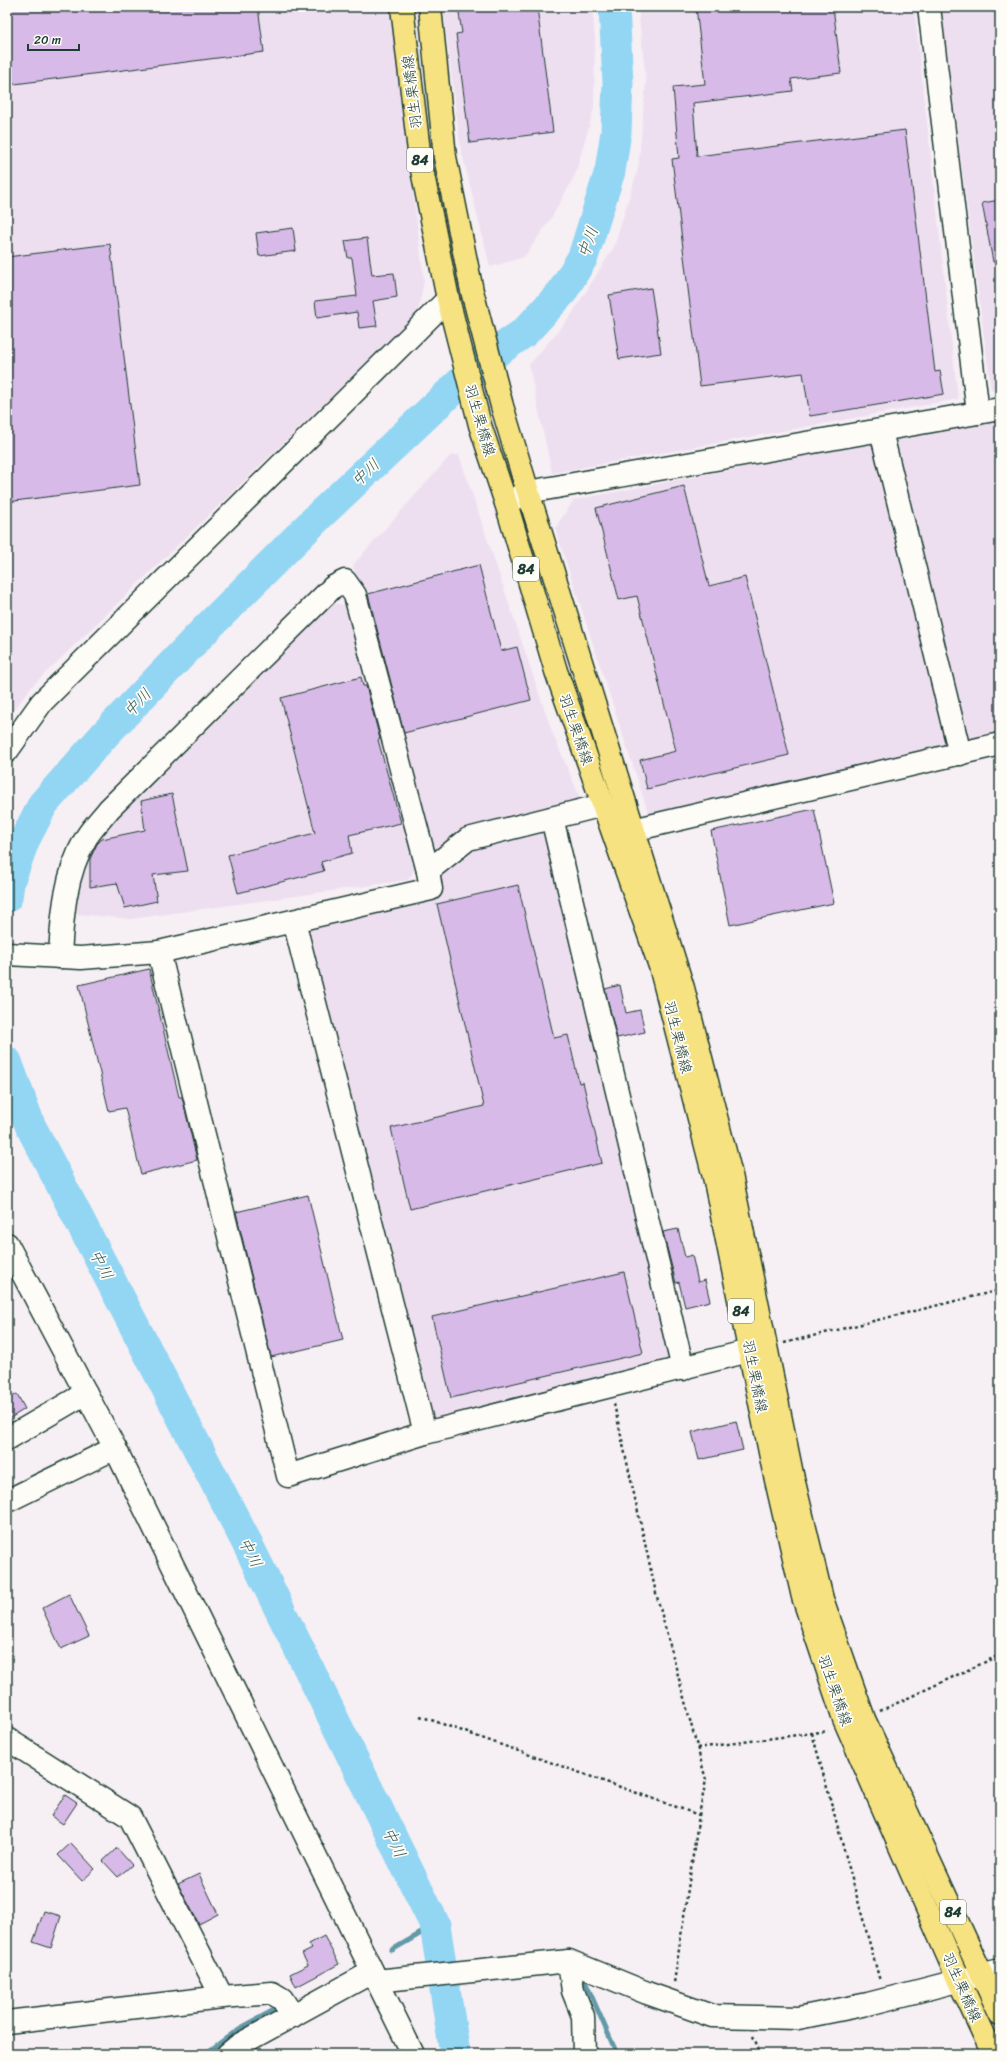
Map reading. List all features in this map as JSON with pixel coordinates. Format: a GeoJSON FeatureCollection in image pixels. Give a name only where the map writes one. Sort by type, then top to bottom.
{"type":"FeatureCollection","features":[{"type":"Feature","properties":{"kind":"main road","name":"羽生栗橋線"},"geometry":{"type":"LineString","coordinates":[[402,7],[420,160],[449,305],[480,425],[506,502],[556,671],[660,966],[758,1349],[792,1474],[822,1599],[856,1723],[958,1979],[993,2054]]}},
{"type":"Feature","properties":{"kind":"main road","name":"羽生栗橋線"},"geometry":{"type":"LineString","coordinates":[[430,7],[446,157],[472,291],[502,406],[685,996],[731,1175],[758,1349]]}},
{"type":"Feature","properties":{"kind":"main road","name":"羽生栗橋線"},"geometry":{"type":"LineString","coordinates":[[856,1723],[991,1972],[1000,2014]]}},
{"type":"Feature","properties":{"kind":"street"},"geometry":{"type":"LineString","coordinates":[[929,7],[978,413]]}},
{"type":"Feature","properties":{"kind":"street"},"geometry":{"type":"LineString","coordinates":[[7,751],[42,702],[449,305]]}},
{"type":"Feature","properties":{"kind":"street"},"geometry":{"type":"LineString","coordinates":[[506,502],[528,492],[882,431],[1000,409]]}},
{"type":"Feature","properties":{"kind":"street"},"geometry":{"type":"LineString","coordinates":[[882,431],[960,754]]}},
{"type":"Feature","properties":{"kind":"street"},"geometry":{"type":"LineString","coordinates":[[7,954],[60,957],[105,957],[159,952],[431,889],[428,871],[355,595],[346,581],[333,588],[109,809],[86,837],[69,879],[64,908],[60,957]]}},
{"type":"Feature","properties":{"kind":"street"},"geometry":{"type":"LineString","coordinates":[[633,830],[1000,744]]}},
{"type":"Feature","properties":{"kind":"street"},"geometry":{"type":"LineString","coordinates":[[428,871],[468,839],[603,805]]}},
{"type":"Feature","properties":{"kind":"street"},"geometry":{"type":"LineString","coordinates":[[552,818],[683,1368]]}},
{"type":"Feature","properties":{"kind":"street"},"geometry":{"type":"LineString","coordinates":[[294,921],[425,1433]]}},
{"type":"Feature","properties":{"kind":"street"},"geometry":{"type":"LineString","coordinates":[[159,952],[288,1476],[425,1433],[758,1349]]}},
{"type":"Feature","properties":{"kind":"street"},"geometry":{"type":"LineString","coordinates":[[7,1244],[115,1448],[413,2054]]}},
{"type":"Feature","properties":{"kind":"street"},"geometry":{"type":"LineString","coordinates":[[7,1439],[86,1393]]}},
{"type":"Feature","properties":{"kind":"street"},"geometry":{"type":"LineString","coordinates":[[7,1501],[115,1448]]}},
{"type":"Feature","properties":{"kind":"street"},"geometry":{"type":"LineString","coordinates":[[7,1739],[130,1817],[222,1997]]}},
{"type":"Feature","properties":{"kind":"street"},"geometry":{"type":"LineString","coordinates":[[569,1960],[573,1991],[583,2016],[584,2054]]}},
{"type":"Feature","properties":{"kind":"street"},"geometry":{"type":"LineString","coordinates":[[228,2054],[239,2045],[293,2016],[374,1976],[569,1960],[712,2016],[798,2018],[884,1999],[958,1979],[991,1972]]}},
{"type":"Feature","properties":{"kind":"street"},"geometry":{"type":"LineString","coordinates":[[7,2022],[222,1997],[272,1993],[282,1999],[293,2016]]}},
{"type":"Feature","properties":{"kind":"path"},"geometry":{"type":"LineString","coordinates":[[758,1349],[1000,1290]]}},
{"type":"Feature","properties":{"kind":"path"},"geometry":{"type":"LineString","coordinates":[[611,1387],[656,1593],[706,1780],[699,1815],[672,2001]]}},
{"type":"Feature","properties":{"kind":"path"},"geometry":{"type":"LineString","coordinates":[[697,1748],[812,1733],[856,1723],[1000,1655]]}},
{"type":"Feature","properties":{"kind":"path"},"geometry":{"type":"LineString","coordinates":[[420,1716],[699,1815]]}},
{"type":"Feature","properties":{"kind":"path"},"geometry":{"type":"LineString","coordinates":[[812,1733],[884,1999]]}},
{"type":"Feature","properties":{"kind":"shaded area"},"geometry":{"type":"Polygon","coordinates":[[[7,7],[390,7],[424,280],[418,313],[32,686],[7,719],[7,7]]]}},
{"type":"Feature","properties":{"kind":"shaded area"},"geometry":{"type":"Polygon","coordinates":[[[443,7],[592,7],[595,38],[594,108],[575,175],[552,217],[524,257],[490,267],[460,145],[443,7]]]}},
{"type":"Feature","properties":{"kind":"shaded area"},"geometry":{"type":"Polygon","coordinates":[[[638,7],[914,7],[958,399],[552,473],[529,365],[570,317],[614,247],[638,169],[646,82],[638,7]]]}},
{"type":"Feature","properties":{"kind":"shaded area"},"geometry":{"type":"Polygon","coordinates":[[[941,7],[1000,7],[1000,388],[991,390],[941,7]]]}},
{"type":"Feature","properties":{"kind":"shaded area"},"geometry":{"type":"Polygon","coordinates":[[[1000,421],[1000,732],[963,741],[892,439],[1000,421]]]}},
{"type":"Feature","properties":{"kind":"shaded area"},"geometry":{"type":"Polygon","coordinates":[[[878,441],[951,744],[649,815],[555,528],[574,500],[878,441]]]}},
{"type":"Feature","properties":{"kind":"shaded area"},"geometry":{"type":"Polygon","coordinates":[[[451,455],[459,455],[552,732],[580,798],[462,828],[431,853],[353,565],[451,455]]]}},
{"type":"Feature","properties":{"kind":"shaded area"},"geometry":{"type":"Polygon","coordinates":[[[333,603],[350,606],[418,864],[408,880],[131,919],[76,914],[81,865],[113,815],[333,603]]]}},
{"type":"Feature","properties":{"kind":"shaded area"},"geometry":{"type":"Polygon","coordinates":[[[545,830],[671,1359],[427,1423],[305,928],[440,877],[468,849],[545,830]]]}},
{"type":"Feature","properties":{"kind":"building"},"geometry":{"type":"Polygon","coordinates":[[[7,7],[258,7],[264,52],[7,85],[7,7]]]}},
{"type":"Feature","properties":{"kind":"building"},"geometry":{"type":"Polygon","coordinates":[[[458,7],[537,7],[553,132],[470,143],[456,34],[462,33],[458,7]]]}},
{"type":"Feature","properties":{"kind":"building"},"geometry":{"type":"Polygon","coordinates":[[[696,7],[833,7],[841,73],[791,79],[793,91],[693,103],[697,156],[905,130],[935,372],[940,371],[944,394],[810,416],[803,373],[700,386],[672,159],[679,158],[673,87],[705,84],[696,7]]]}},
{"type":"Feature","properties":{"kind":"building"},"geometry":{"type":"Polygon","coordinates":[[[1000,200],[1000,262],[993,262],[982,203],[1000,200]]]}},
{"type":"Feature","properties":{"kind":"building"},"geometry":{"type":"Polygon","coordinates":[[[293,228],[296,251],[259,256],[256,233],[293,228]]]}},
{"type":"Feature","properties":{"kind":"building"},"geometry":{"type":"Polygon","coordinates":[[[367,238],[372,275],[394,273],[397,297],[373,301],[377,326],[359,328],[357,312],[317,318],[315,301],[357,296],[352,258],[348,258],[345,241],[367,238]]]}},
{"type":"Feature","properties":{"kind":"building"},"geometry":{"type":"Polygon","coordinates":[[[110,244],[140,485],[7,502],[7,257],[110,244]]]}},
{"type":"Feature","properties":{"kind":"building"},"geometry":{"type":"Polygon","coordinates":[[[651,288],[661,353],[619,359],[609,295],[651,288]]]}},
{"type":"Feature","properties":{"kind":"building"},"geometry":{"type":"Polygon","coordinates":[[[684,486],[709,586],[745,577],[789,755],[647,789],[640,760],[676,751],[637,596],[619,600],[596,508],[684,486]]]}},
{"type":"Feature","properties":{"kind":"building"},"geometry":{"type":"Polygon","coordinates":[[[479,565],[501,651],[517,647],[531,700],[404,733],[368,594],[479,565]]]}},
{"type":"Feature","properties":{"kind":"building"},"geometry":{"type":"Polygon","coordinates":[[[361,677],[363,686],[366,686],[380,739],[378,740],[401,823],[349,835],[352,853],[321,862],[324,871],[238,893],[228,855],[315,833],[281,698],[361,677]]]}},
{"type":"Feature","properties":{"kind":"building"},"geometry":{"type":"Polygon","coordinates":[[[172,794],[188,871],[153,875],[157,901],[125,908],[117,883],[90,887],[90,859],[97,844],[102,839],[145,830],[141,801],[172,794]]]}},
{"type":"Feature","properties":{"kind":"building"},"geometry":{"type":"Polygon","coordinates":[[[814,809],[834,903],[730,925],[711,831],[814,809]]]}},
{"type":"Feature","properties":{"kind":"building"},"geometry":{"type":"Polygon","coordinates":[[[518,885],[554,1038],[568,1035],[579,1083],[583,1082],[602,1163],[410,1209],[391,1128],[484,1106],[437,904],[518,885]]]}},
{"type":"Feature","properties":{"kind":"building"},"geometry":{"type":"Polygon","coordinates":[[[149,969],[179,1097],[182,1097],[197,1160],[141,1174],[125,1108],[109,1111],[79,985],[149,969]]]}},
{"type":"Feature","properties":{"kind":"building"},"geometry":{"type":"Polygon","coordinates":[[[620,985],[626,1013],[640,1010],[645,1032],[617,1038],[605,989],[620,985]]]}},
{"type":"Feature","properties":{"kind":"building"},"geometry":{"type":"Polygon","coordinates":[[[308,1195],[343,1340],[271,1357],[236,1212],[308,1195]]]}},
{"type":"Feature","properties":{"kind":"building"},"geometry":{"type":"Polygon","coordinates":[[[678,1229],[685,1257],[692,1255],[698,1282],[705,1280],[710,1301],[685,1307],[679,1282],[676,1283],[663,1232],[678,1229]]]}},
{"type":"Feature","properties":{"kind":"building"},"geometry":{"type":"Polygon","coordinates":[[[624,1272],[643,1353],[451,1398],[432,1317],[624,1272]]]}},
{"type":"Feature","properties":{"kind":"building"},"geometry":{"type":"Polygon","coordinates":[[[17,1394],[25,1409],[7,1420],[7,1400],[17,1394]]]}},
{"type":"Feature","properties":{"kind":"building"},"geometry":{"type":"Polygon","coordinates":[[[736,1421],[743,1450],[699,1460],[692,1432],[736,1421]]]}},
{"type":"Feature","properties":{"kind":"building"},"geometry":{"type":"Polygon","coordinates":[[[69,1594],[89,1636],[61,1649],[42,1608],[69,1594]]]}},
{"type":"Feature","properties":{"kind":"building"},"geometry":{"type":"Polygon","coordinates":[[[65,1795],[77,1803],[63,1824],[51,1816],[65,1795]]]}},
{"type":"Feature","properties":{"kind":"building"},"geometry":{"type":"Polygon","coordinates":[[[71,1843],[95,1869],[82,1881],[58,1855],[71,1843]]]}},
{"type":"Feature","properties":{"kind":"building"},"geometry":{"type":"Polygon","coordinates":[[[117,1848],[132,1865],[118,1877],[103,1861],[117,1848]]]}},
{"type":"Feature","properties":{"kind":"building"},"geometry":{"type":"Polygon","coordinates":[[[199,1874],[218,1914],[199,1924],[178,1884],[199,1874]]]}},
{"type":"Feature","properties":{"kind":"building"},"geometry":{"type":"Polygon","coordinates":[[[44,1911],[61,1916],[51,1948],[33,1942],[44,1911]]]}},
{"type":"Feature","properties":{"kind":"building"},"geometry":{"type":"Polygon","coordinates":[[[324,1936],[339,1964],[296,1987],[290,1974],[308,1965],[302,1954],[312,1949],[309,1944],[324,1936]]]}},
{"type":"Feature","properties":{"kind":"waterway","name":"中川"},"geometry":{"type":"LineString","coordinates":[[7,897],[9,883],[24,841],[43,804],[107,732],[205,630],[321,514],[481,363],[525,332],[562,292],[583,257],[610,171],[616,132],[618,83],[614,7]]}},
{"type":"Feature","properties":{"kind":"waterway","name":"中川"},"geometry":{"type":"LineString","coordinates":[[7,1062],[30,1125],[247,1543],[435,1925],[455,2054]]}},
{"type":"Feature","properties":{"kind":"waterway"},"geometry":{"type":"LineString","coordinates":[[392,1950],[435,1925]]}},
{"type":"Feature","properties":{"kind":"waterway"},"geometry":{"type":"LineString","coordinates":[[584,1979],[617,2054]]}},
{"type":"Feature","properties":{"kind":"waterway"},"geometry":{"type":"LineString","coordinates":[[205,2054],[239,2029],[276,2009]]}}]}
